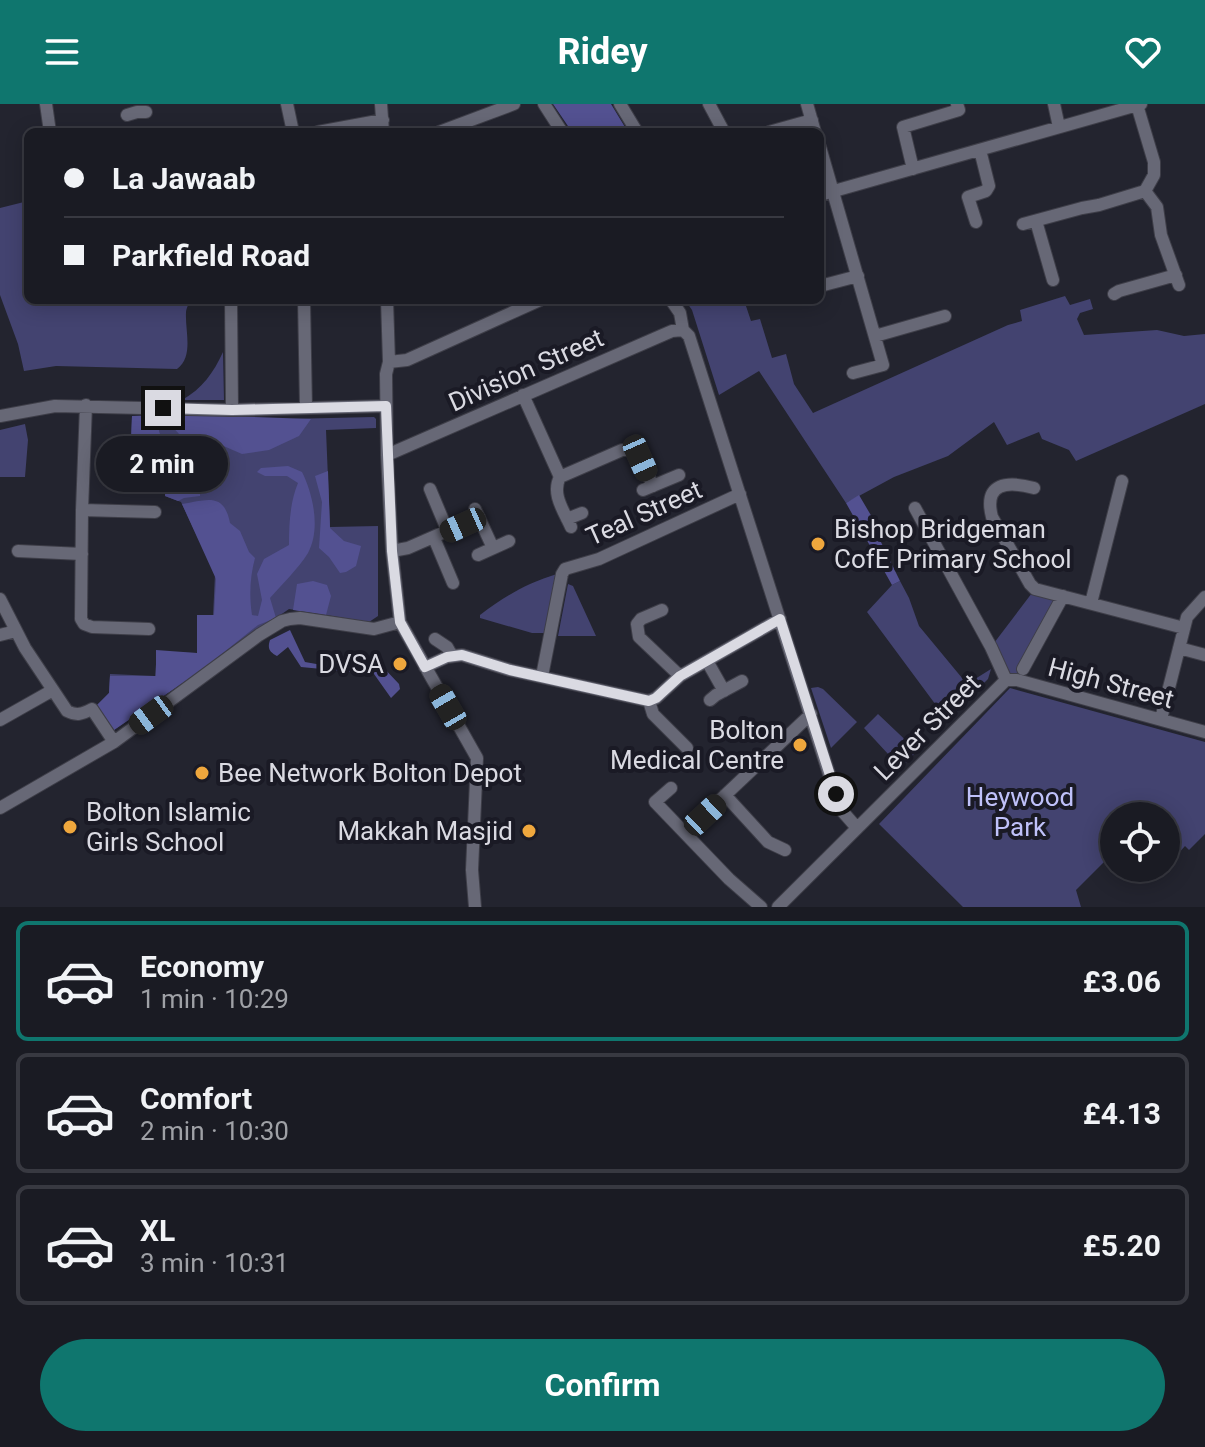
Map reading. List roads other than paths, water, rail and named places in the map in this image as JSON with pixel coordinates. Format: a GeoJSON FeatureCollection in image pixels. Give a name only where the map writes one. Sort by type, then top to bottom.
{"type":"FeatureCollection","features":[{"type":"Feature","properties":{"kind":"street"},"geometry":{"type":"LineString","coordinates":[[46,104],[49,128]]}},
{"type":"Feature","properties":{"kind":"street"},"geometry":{"type":"LineString","coordinates":[[287,104],[292,128]]}},
{"type":"Feature","properties":{"kind":"street"},"geometry":{"type":"LineString","coordinates":[[361,128],[383,126],[381,104]]}},
{"type":"Feature","properties":{"kind":"street"},"geometry":{"type":"LineString","coordinates":[[450,128],[514,104]]}},
{"type":"Feature","properties":{"kind":"street"},"geometry":{"type":"LineString","coordinates":[[544,104],[559,128]]}},
{"type":"Feature","properties":{"kind":"street"},"geometry":{"type":"LineString","coordinates":[[620,104],[635,128]]}},
{"type":"Feature","properties":{"kind":"street"},"geometry":{"type":"LineString","coordinates":[[709,104],[722,128]]}},
{"type":"Feature","properties":{"kind":"street"},"geometry":{"type":"LineString","coordinates":[[807,104],[814,126]]}},
{"type":"Feature","properties":{"kind":"street"},"geometry":{"type":"LineString","coordinates":[[1054,104],[1059,127]]}},
{"type":"Feature","properties":{"kind":"street"},"geometry":{"type":"LineString","coordinates":[[824,194],[1139,104],[1154,162],[1154,175],[1145,191],[1030,223],[1054,265],[1053,280]]}},
{"type":"Feature","properties":{"kind":"street"},"geometry":{"type":"LineString","coordinates":[[913,169],[903,130],[905,125],[958,107]]}},
{"type":"Feature","properties":{"kind":"street"},"geometry":{"type":"LineString","coordinates":[[976,222],[968,197],[986,191],[989,186],[980,150]]}},
{"type":"Feature","properties":{"kind":"street"},"geometry":{"type":"LineString","coordinates":[[824,160],[883,365],[853,373]]}},
{"type":"Feature","properties":{"kind":"street"},"geometry":{"type":"LineString","coordinates":[[1114,294],[1128,284],[1178,280],[1161,235],[1157,207],[1145,191]]}},
{"type":"Feature","properties":{"kind":"street"},"geometry":{"type":"LineString","coordinates":[[824,285],[858,276]]}},
{"type":"Feature","properties":{"kind":"street"},"geometry":{"type":"LineString","coordinates":[[231,304],[232,410]]}},
{"type":"Feature","properties":{"kind":"street"},"geometry":{"type":"LineString","coordinates":[[304,304],[306,408]]}},
{"type":"Feature","properties":{"kind":"street"},"geometry":{"type":"LineString","coordinates":[[387,304],[387,455],[392,551],[400,622],[477,758],[472,870],[475,907]]}},
{"type":"Feature","properties":{"kind":"street"},"geometry":{"type":"LineString","coordinates":[[389,362],[407,360],[531,304]]}},
{"type":"Feature","properties":{"kind":"street"},"geometry":{"type":"LineString","coordinates":[[674,304],[680,313],[683,330],[689,336],[838,802],[857,828]]}},
{"type":"Feature","properties":{"kind":"street"},"geometry":{"type":"LineString","coordinates":[[875,336],[945,316]]}},
{"type":"Feature","properties":{"kind":"street","name":"Division Street"},"geometry":{"type":"LineString","coordinates":[[387,455],[672,331],[683,330]]}},
{"type":"Feature","properties":{"kind":"street"},"geometry":{"type":"LineString","coordinates":[[523,395],[560,477]]}},
{"type":"Feature","properties":{"kind":"street"},"geometry":{"type":"LineString","coordinates":[[86,405],[81,617],[84,624],[92,627],[149,629]]}},
{"type":"Feature","properties":{"kind":"street"},"geometry":{"type":"LineString","coordinates":[[0,416],[55,406],[86,405],[232,410],[386,406]]}},
{"type":"Feature","properties":{"kind":"street"},"geometry":{"type":"LineString","coordinates":[[582,513],[569,523],[556,493],[560,477],[622,450],[631,450],[640,458],[648,488],[679,475]]}},
{"type":"Feature","properties":{"kind":"street"},"geometry":{"type":"LineString","coordinates":[[1091,603],[1122,481]]}},
{"type":"Feature","properties":{"kind":"street"},"geometry":{"type":"LineString","coordinates":[[1034,488],[1010,483],[1000,486],[990,500],[992,517],[1035,589],[1184,628]]}},
{"type":"Feature","properties":{"kind":"street"},"geometry":{"type":"LineString","coordinates":[[430,489],[448,532]]}},
{"type":"Feature","properties":{"kind":"street","name":"Teal Street"},"geometry":{"type":"LineString","coordinates":[[542,676],[565,569],[599,559],[740,494]]}},
{"type":"Feature","properties":{"kind":"street"},"geometry":{"type":"LineString","coordinates":[[915,508],[1006,680]]}},
{"type":"Feature","properties":{"kind":"street"},"geometry":{"type":"LineString","coordinates":[[82,510],[155,512]]}},
{"type":"Feature","properties":{"kind":"street"},"geometry":{"type":"LineString","coordinates":[[392,551],[448,532],[477,513],[493,548]]}},
{"type":"Feature","properties":{"kind":"street"},"geometry":{"type":"LineString","coordinates":[[434,538],[451,578],[436,580]]}},
{"type":"Feature","properties":{"kind":"street"},"geometry":{"type":"LineString","coordinates":[[478,555],[509,541]]}},
{"type":"Feature","properties":{"kind":"street"},"geometry":{"type":"LineString","coordinates":[[18,551],[82,554]]}},
{"type":"Feature","properties":{"kind":"street"},"geometry":{"type":"LineString","coordinates":[[1023,669],[1025,652],[1063,596]]}},
{"type":"Feature","properties":{"kind":"street"},"geometry":{"type":"LineString","coordinates":[[1161,719],[1187,617],[1205,597]]}},
{"type":"Feature","properties":{"kind":"street"},"geometry":{"type":"LineString","coordinates":[[0,599],[16,631],[67,711],[81,715],[92,709],[114,742]]}},
{"type":"Feature","properties":{"kind":"street"},"geometry":{"type":"LineString","coordinates":[[662,610],[641,619],[637,624],[639,637],[680,676]]}},
{"type":"Feature","properties":{"kind":"street"},"geometry":{"type":"LineString","coordinates":[[0,808],[114,742],[282,621],[300,618],[374,629],[400,622]]}},
{"type":"Feature","properties":{"kind":"street"},"geometry":{"type":"LineString","coordinates":[[425,667],[462,655],[498,667],[649,701],[680,676],[780,619]]}},
{"type":"Feature","properties":{"kind":"street"},"geometry":{"type":"LineString","coordinates":[[0,635],[16,631]]}},
{"type":"Feature","properties":{"kind":"street"},"geometry":{"type":"LineString","coordinates":[[435,639],[447,647],[452,656]]}},
{"type":"Feature","properties":{"kind":"street"},"geometry":{"type":"LineString","coordinates":[[1179,648],[1205,655]]}},
{"type":"Feature","properties":{"kind":"street"},"geometry":{"type":"LineString","coordinates":[[707,661],[724,691]]}},
{"type":"Feature","properties":{"kind":"street","name":"High Street"},"geometry":{"type":"LineString","coordinates":[[1006,680],[1017,680],[1205,732]]}},
{"type":"Feature","properties":{"kind":"street","name":"Lever Street"},"geometry":{"type":"LineString","coordinates":[[778,907],[1006,680]]}},
{"type":"Feature","properties":{"kind":"street"},"geometry":{"type":"LineString","coordinates":[[710,700],[742,681]]}},
{"type":"Feature","properties":{"kind":"street"},"geometry":{"type":"LineString","coordinates":[[0,720],[53,690]]}},
{"type":"Feature","properties":{"kind":"street"},"geometry":{"type":"LineString","coordinates":[[649,701],[653,714],[687,748]]}},
{"type":"Feature","properties":{"kind":"street"},"geometry":{"type":"LineString","coordinates":[[685,833],[811,714]]}},
{"type":"Feature","properties":{"kind":"street"},"geometry":{"type":"LineString","coordinates":[[671,788],[655,802],[729,879],[761,907]]}},
{"type":"Feature","properties":{"kind":"street"},"geometry":{"type":"LineString","coordinates":[[725,795],[751,833],[785,850]]}},
{"type":"Feature","properties":{"kind":"place","name":"Bishop Bridgeman CofE Primary School"},"geometry":{"type":"Point","coordinates":[818,544]}},
{"type":"Feature","properties":{"kind":"place","name":"DVSA"},"geometry":{"type":"Point","coordinates":[400,664]}},
{"type":"Feature","properties":{"kind":"place","name":"Bolton Medical Centre"},"geometry":{"type":"Point","coordinates":[800,745]}},
{"type":"Feature","properties":{"kind":"place","name":"Bee Network Bolton Depot"},"geometry":{"type":"Point","coordinates":[202,773]}},
{"type":"Feature","properties":{"kind":"place","name":"Bolton Islamic Girls School"},"geometry":{"type":"Point","coordinates":[70,827]}},
{"type":"Feature","properties":{"kind":"place","name":"Makkah Masjid"},"geometry":{"type":"Point","coordinates":[529,831]}},
{"type":"Feature","properties":{"kind":"park label","name":"Heywood Park"},"geometry":{"type":"Point","coordinates":[1020,812]}}]}
